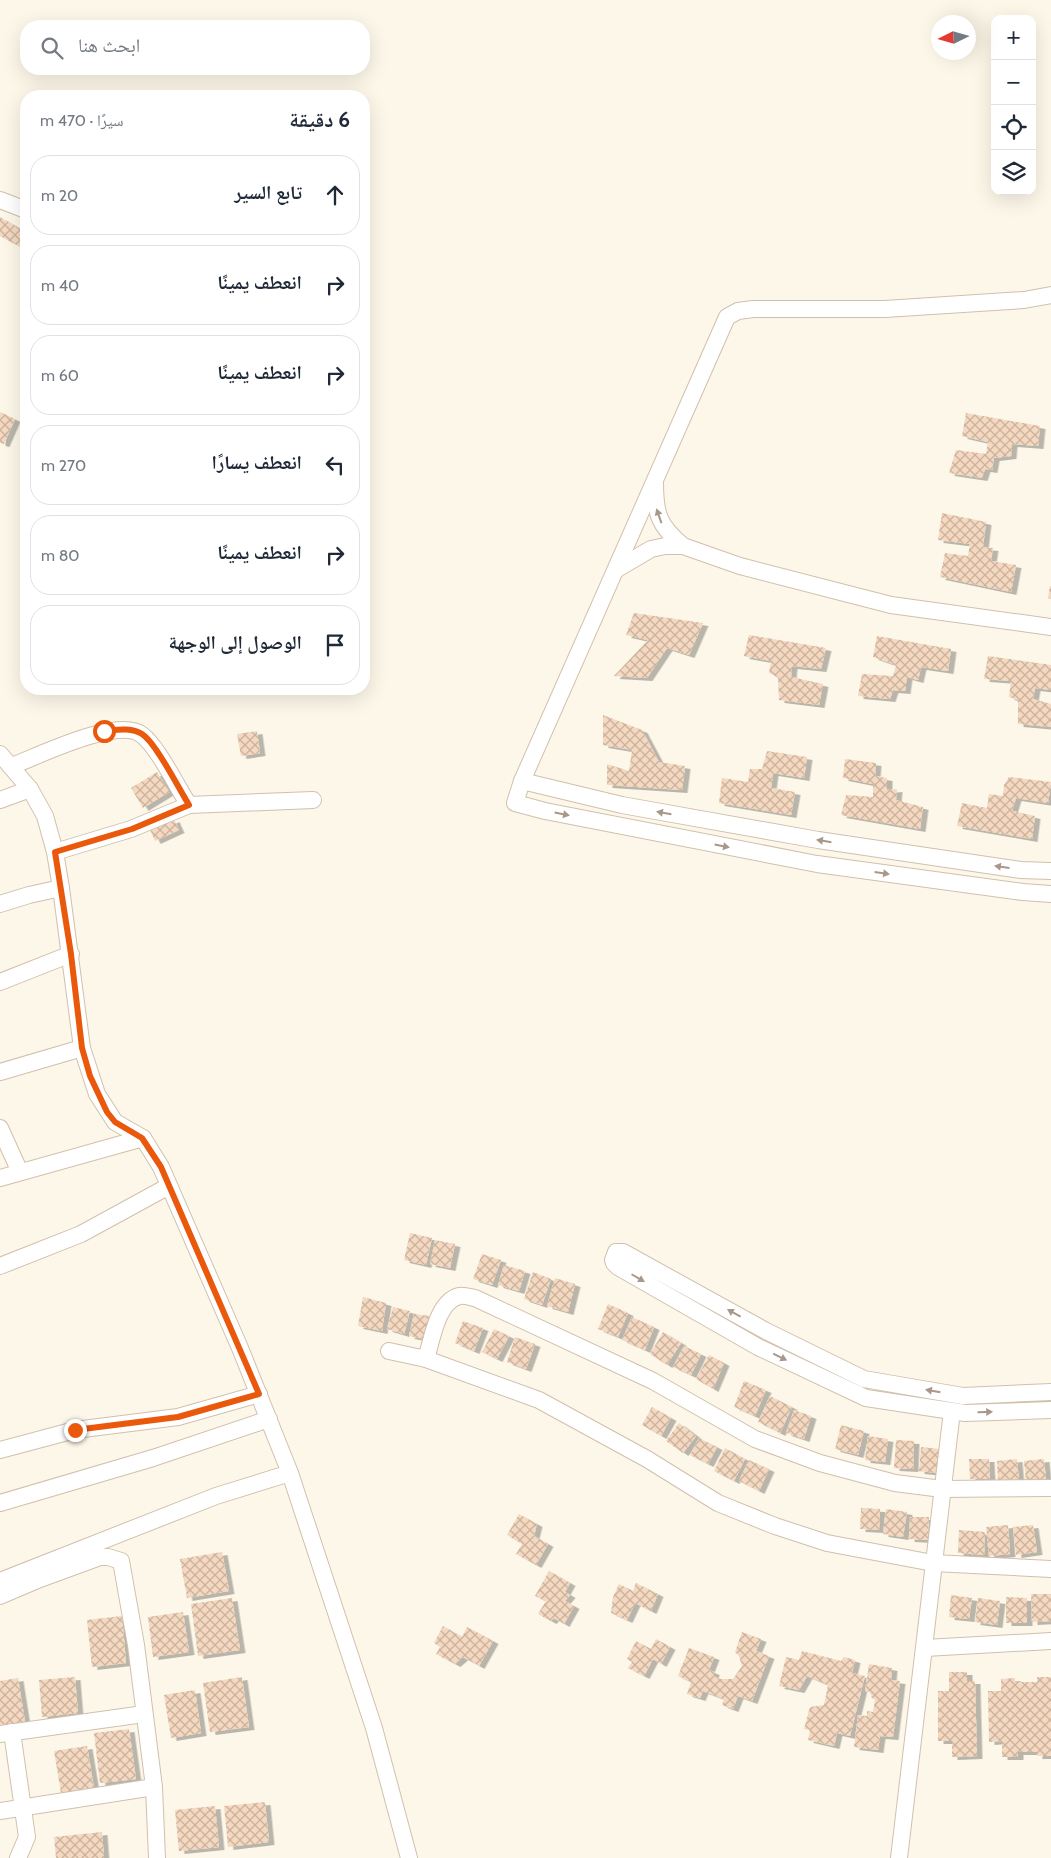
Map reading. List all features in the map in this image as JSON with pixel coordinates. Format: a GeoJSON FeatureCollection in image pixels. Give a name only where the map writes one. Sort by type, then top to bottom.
{"type":"FeatureCollection","features":[{"type":"Feature","properties":{"kind":"street"},"geometry":{"type":"LineString","coordinates":[[0,200],[20,208]]}},
{"type":"Feature","properties":{"kind":"street"},"geometry":{"type":"LineString","coordinates":[[1051,294],[1024,300],[885,309],[738,311],[727,317],[655,478],[617,570],[522,781],[515,802],[545,811],[817,864],[1023,892],[1051,894]]}},
{"type":"Feature","properties":{"kind":"street"},"geometry":{"type":"LineString","coordinates":[[655,478],[655,502],[660,520],[668,534],[683,546],[740,566],[891,605],[1051,627]]}},
{"type":"Feature","properties":{"kind":"street"},"geometry":{"type":"LineString","coordinates":[[617,570],[651,549],[665,546],[683,546]]}},
{"type":"Feature","properties":{"kind":"street"},"geometry":{"type":"LineString","coordinates":[[12,766],[104,731],[123,729],[142,734],[189,805]]}},
{"type":"Feature","properties":{"kind":"street"},"geometry":{"type":"LineString","coordinates":[[0,754],[30,789],[45,816],[62,888],[82,1048],[97,1094],[115,1122],[142,1138],[150,1147],[169,1186],[259,1394],[290,1473],[374,1728],[409,1858]]}},
{"type":"Feature","properties":{"kind":"street"},"geometry":{"type":"LineString","coordinates":[[522,781],[622,805],[818,840],[1021,870],[1051,871]]}},
{"type":"Feature","properties":{"kind":"street"},"geometry":{"type":"LineString","coordinates":[[0,800],[30,789]]}},
{"type":"Feature","properties":{"kind":"street"},"geometry":{"type":"LineString","coordinates":[[55,852],[132,829],[189,805],[313,800]]}},
{"type":"Feature","properties":{"kind":"street"},"geometry":{"type":"LineString","coordinates":[[0,904],[62,888]]}},
{"type":"Feature","properties":{"kind":"street"},"geometry":{"type":"LineString","coordinates":[[0,982],[71,954]]}},
{"type":"Feature","properties":{"kind":"street"},"geometry":{"type":"LineString","coordinates":[[0,1072],[82,1048]]}},
{"type":"Feature","properties":{"kind":"street"},"geometry":{"type":"LineString","coordinates":[[0,1128],[20,1172]]}},
{"type":"Feature","properties":{"kind":"street"},"geometry":{"type":"LineString","coordinates":[[0,1178],[142,1138]]}},
{"type":"Feature","properties":{"kind":"street"},"geometry":{"type":"LineString","coordinates":[[0,1266],[81,1234],[169,1186]]}},
{"type":"Feature","properties":{"kind":"street"},"geometry":{"type":"LineString","coordinates":[[1051,1392],[963,1396],[864,1379],[766,1331],[623,1252],[616,1252],[613,1256],[614,1264],[618,1267],[758,1347],[866,1398],[965,1413],[1051,1410]]}},
{"type":"Feature","properties":{"kind":"street"},"geometry":{"type":"LineString","coordinates":[[426,1359],[435,1329],[449,1302],[459,1296],[475,1298],[653,1381],[755,1439],[820,1463],[895,1483],[942,1489],[1051,1488]]}},
{"type":"Feature","properties":{"kind":"street"},"geometry":{"type":"LineString","coordinates":[[389,1351],[426,1359],[539,1400],[647,1459],[718,1503],[775,1526],[827,1543],[933,1563],[1051,1568]]}},
{"type":"Feature","properties":{"kind":"street"},"geometry":{"type":"LineString","coordinates":[[0,1450],[75,1430],[178,1417],[259,1394]]}},
{"type":"Feature","properties":{"kind":"street"},"geometry":{"type":"LineString","coordinates":[[899,1858],[911,1742],[925,1648],[933,1563],[952,1411]]}},
{"type":"Feature","properties":{"kind":"street"},"geometry":{"type":"LineString","coordinates":[[0,1503],[153,1458],[269,1419]]}},
{"type":"Feature","properties":{"kind":"street"},"geometry":{"type":"LineString","coordinates":[[0,1582],[216,1496],[290,1473]]}},
{"type":"Feature","properties":{"kind":"street"},"geometry":{"type":"LineString","coordinates":[[0,1596],[40,1579],[100,1558],[108,1557],[121,1561],[127,1586],[154,1787],[157,1858]]}},
{"type":"Feature","properties":{"kind":"street"},"geometry":{"type":"LineString","coordinates":[[925,1648],[1051,1641]]}},
{"type":"Feature","properties":{"kind":"street"},"geometry":{"type":"LineString","coordinates":[[18,1858],[27,1837],[23,1809],[6,1733],[144,1714]]}},
{"type":"Feature","properties":{"kind":"street"},"geometry":{"type":"LineString","coordinates":[[0,1811],[23,1809],[154,1787]]}},
{"type":"Feature","properties":{"kind":"building"},"geometry":{"type":"Polygon","coordinates":[[[0,217],[20,229],[20,247],[0,236],[0,217]]]}},
{"type":"Feature","properties":{"kind":"building"},"geometry":{"type":"Polygon","coordinates":[[[0,412],[15,419],[4,444],[0,443],[0,412]]]}},
{"type":"Feature","properties":{"kind":"building"},"geometry":{"type":"Polygon","coordinates":[[[966,413],[1040,426],[1038,446],[1012,444],[1011,456],[994,458],[992,470],[985,469],[982,478],[949,473],[956,450],[986,454],[988,442],[962,436],[966,413]]]}},
{"type":"Feature","properties":{"kind":"building"},"geometry":{"type":"Polygon","coordinates":[[[942,513],[986,522],[983,547],[993,548],[991,561],[1016,565],[1011,592],[940,577],[945,553],[968,556],[970,544],[938,540],[942,513]]]}},
{"type":"Feature","properties":{"kind":"building"},"geometry":{"type":"Polygon","coordinates":[[[1051,586],[1051,599],[1048,598],[1051,586]]]}},
{"type":"Feature","properties":{"kind":"building"},"geometry":{"type":"Polygon","coordinates":[[[634,613],[703,623],[689,655],[667,648],[647,678],[614,676],[648,640],[626,635],[634,613]]]}},
{"type":"Feature","properties":{"kind":"building"},"geometry":{"type":"Polygon","coordinates":[[[749,635],[826,648],[821,669],[792,666],[791,677],[823,684],[819,705],[779,700],[778,677],[769,673],[771,661],[744,656],[749,635]]]}},
{"type":"Feature","properties":{"kind":"building"},"geometry":{"type":"Polygon","coordinates":[[[877,636],[951,649],[948,671],[921,667],[918,680],[907,677],[905,691],[893,690],[890,699],[858,696],[862,674],[893,676],[896,665],[873,657],[877,636]]]}},
{"type":"Feature","properties":{"kind":"building"},"geometry":{"type":"Polygon","coordinates":[[[988,656],[1051,665],[1051,690],[1035,688],[1033,699],[1051,704],[1051,727],[1018,724],[1018,700],[1009,697],[1011,681],[984,679],[988,656]]]}},
{"type":"Feature","properties":{"kind":"building"},"geometry":{"type":"Polygon","coordinates":[[[603,715],[642,730],[659,762],[685,766],[682,790],[607,785],[607,764],[629,771],[632,750],[603,745],[603,715]]]}},
{"type":"Feature","properties":{"kind":"building"},"geometry":{"type":"Polygon","coordinates":[[[257,731],[260,753],[241,756],[237,734],[257,731]]]}},
{"type":"Feature","properties":{"kind":"building"},"geometry":{"type":"Polygon","coordinates":[[[767,751],[807,757],[804,778],[773,773],[771,788],[795,792],[791,815],[719,803],[722,778],[748,782],[750,769],[762,769],[767,751]]]}},
{"type":"Feature","properties":{"kind":"building"},"geometry":{"type":"Polygon","coordinates":[[[845,759],[876,763],[875,776],[887,778],[887,790],[897,789],[896,800],[923,807],[920,829],[841,815],[846,795],[873,797],[873,784],[843,778],[845,759]]]}},
{"type":"Feature","properties":{"kind":"building"},"geometry":{"type":"Polygon","coordinates":[[[157,772],[169,792],[143,808],[131,788],[157,772]]]}},
{"type":"Feature","properties":{"kind":"building"},"geometry":{"type":"Polygon","coordinates":[[[1009,777],[1051,782],[1048,803],[1016,798],[1012,811],[1035,816],[1032,839],[957,826],[962,803],[987,808],[989,794],[1003,796],[1004,785],[1009,777]]]}},
{"type":"Feature","properties":{"kind":"building"},"geometry":{"type":"Polygon","coordinates":[[[174,819],[179,830],[155,841],[150,830],[174,819]]]}},
{"type":"Feature","properties":{"kind":"building"},"geometry":{"type":"Polygon","coordinates":[[[410,1233],[432,1238],[426,1265],[404,1260],[410,1233]]]}},
{"type":"Feature","properties":{"kind":"building"},"geometry":{"type":"Polygon","coordinates":[[[435,1240],[455,1244],[450,1268],[430,1264],[435,1240]]]}},
{"type":"Feature","properties":{"kind":"building"},"geometry":{"type":"Polygon","coordinates":[[[482,1254],[501,1260],[492,1285],[473,1279],[482,1254]]]}},
{"type":"Feature","properties":{"kind":"building"},"geometry":{"type":"Polygon","coordinates":[[[504,1265],[525,1271],[519,1291],[498,1285],[504,1265]]]}},
{"type":"Feature","properties":{"kind":"building"},"geometry":{"type":"Polygon","coordinates":[[[533,1272],[551,1279],[542,1305],[524,1299],[533,1272]]]}},
{"type":"Feature","properties":{"kind":"building"},"geometry":{"type":"Polygon","coordinates":[[[555,1278],[575,1284],[568,1312],[547,1306],[555,1278]]]}},
{"type":"Feature","properties":{"kind":"building"},"geometry":{"type":"Polygon","coordinates":[[[363,1297],[386,1303],[382,1331],[358,1326],[363,1297]]]}},
{"type":"Feature","properties":{"kind":"building"},"geometry":{"type":"Polygon","coordinates":[[[608,1304],[628,1313],[618,1337],[598,1329],[608,1304]]]}},
{"type":"Feature","properties":{"kind":"building"},"geometry":{"type":"Polygon","coordinates":[[[393,1307],[410,1311],[404,1334],[387,1329],[393,1307]]]}},
{"type":"Feature","properties":{"kind":"building"},"geometry":{"type":"Polygon","coordinates":[[[414,1314],[430,1316],[425,1339],[409,1336],[414,1314]]]}},
{"type":"Feature","properties":{"kind":"building"},"geometry":{"type":"Polygon","coordinates":[[[632,1317],[654,1327],[645,1350],[622,1340],[632,1317]]]}},
{"type":"Feature","properties":{"kind":"building"},"geometry":{"type":"Polygon","coordinates":[[[463,1321],[483,1328],[474,1351],[455,1343],[463,1321]]]}},
{"type":"Feature","properties":{"kind":"building"},"geometry":{"type":"Polygon","coordinates":[[[494,1329],[509,1336],[497,1359],[482,1352],[494,1329]]]}},
{"type":"Feature","properties":{"kind":"building"},"geometry":{"type":"Polygon","coordinates":[[[663,1332],[681,1343],[667,1365],[650,1354],[663,1332]]]}},
{"type":"Feature","properties":{"kind":"building"},"geometry":{"type":"Polygon","coordinates":[[[515,1337],[535,1344],[526,1369],[507,1362],[515,1337]]]}},
{"type":"Feature","properties":{"kind":"building"},"geometry":{"type":"Polygon","coordinates":[[[684,1346],[701,1354],[691,1375],[673,1367],[684,1346]]]}},
{"type":"Feature","properties":{"kind":"building"},"geometry":{"type":"Polygon","coordinates":[[[709,1355],[724,1363],[713,1389],[696,1379],[709,1355]]]}},
{"type":"Feature","properties":{"kind":"building"},"geometry":{"type":"Polygon","coordinates":[[[744,1381],[766,1390],[755,1416],[734,1407],[744,1381]]]}},
{"type":"Feature","properties":{"kind":"building"},"geometry":{"type":"Polygon","coordinates":[[[770,1396],[792,1407],[780,1433],[758,1422],[770,1396]]]}},
{"type":"Feature","properties":{"kind":"building"},"geometry":{"type":"Polygon","coordinates":[[[652,1407],[671,1418],[661,1436],[642,1425],[652,1407]]]}},
{"type":"Feature","properties":{"kind":"building"},"geometry":{"type":"Polygon","coordinates":[[[794,1410],[811,1416],[804,1439],[786,1433],[794,1410]]]}},
{"type":"Feature","properties":{"kind":"building"},"geometry":{"type":"Polygon","coordinates":[[[679,1423],[696,1436],[683,1453],[666,1441],[679,1423]]]}},
{"type":"Feature","properties":{"kind":"building"},"geometry":{"type":"Polygon","coordinates":[[[841,1425],[864,1431],[858,1455],[835,1449],[841,1425]]]}},
{"type":"Feature","properties":{"kind":"building"},"geometry":{"type":"Polygon","coordinates":[[[868,1436],[888,1439],[885,1462],[865,1460],[868,1436]]]}},
{"type":"Feature","properties":{"kind":"building"},"geometry":{"type":"Polygon","coordinates":[[[699,1438],[717,1447],[708,1464],[690,1455],[699,1438]]]}},
{"type":"Feature","properties":{"kind":"building"},"geometry":{"type":"Polygon","coordinates":[[[896,1440],[914,1441],[913,1469],[894,1468],[896,1440]]]}},
{"type":"Feature","properties":{"kind":"building"},"geometry":{"type":"Polygon","coordinates":[[[921,1447],[940,1449],[938,1473],[919,1471],[921,1447]]]}},
{"type":"Feature","properties":{"kind":"building"},"geometry":{"type":"Polygon","coordinates":[[[725,1448],[745,1459],[734,1481],[714,1471],[725,1448]]]}},
{"type":"Feature","properties":{"kind":"building"},"geometry":{"type":"Polygon","coordinates":[[[969,1459],[989,1459],[990,1479],[970,1479],[969,1459]]]}},
{"type":"Feature","properties":{"kind":"building"},"geometry":{"type":"Polygon","coordinates":[[[1017,1459],[1019,1481],[998,1482],[997,1461],[1017,1459]]]}},
{"type":"Feature","properties":{"kind":"building"},"geometry":{"type":"Polygon","coordinates":[[[1044,1459],[1046,1480],[1026,1481],[1024,1461],[1044,1459]]]}},
{"type":"Feature","properties":{"kind":"building"},"geometry":{"type":"Polygon","coordinates":[[[749,1460],[769,1469],[759,1491],[739,1481],[749,1460]]]}},
{"type":"Feature","properties":{"kind":"building"},"geometry":{"type":"Polygon","coordinates":[[[861,1508],[880,1509],[879,1530],[860,1529],[861,1508]]]}},
{"type":"Feature","properties":{"kind":"building"},"geometry":{"type":"Polygon","coordinates":[[[886,1509],[907,1512],[903,1537],[883,1534],[886,1509]]]}},
{"type":"Feature","properties":{"kind":"building"},"geometry":{"type":"Polygon","coordinates":[[[519,1514],[537,1524],[534,1536],[548,1544],[536,1565],[516,1554],[522,1544],[507,1535],[519,1514]]]}},
{"type":"Feature","properties":{"kind":"building"},"geometry":{"type":"Polygon","coordinates":[[[910,1517],[929,1517],[928,1540],[909,1539],[910,1517]]]}},
{"type":"Feature","properties":{"kind":"building"},"geometry":{"type":"Polygon","coordinates":[[[1008,1525],[1010,1554],[989,1556],[986,1527],[1008,1525]]]}},
{"type":"Feature","properties":{"kind":"building"},"geometry":{"type":"Polygon","coordinates":[[[1033,1525],[1037,1552],[1016,1555],[1013,1527],[1033,1525]]]}},
{"type":"Feature","properties":{"kind":"building"},"geometry":{"type":"Polygon","coordinates":[[[959,1530],[985,1532],[984,1555],[958,1553],[959,1530]]]}},
{"type":"Feature","properties":{"kind":"building"},"geometry":{"type":"Polygon","coordinates":[[[222,1552],[229,1591],[187,1598],[180,1559],[222,1552]]]}},
{"type":"Feature","properties":{"kind":"building"},"geometry":{"type":"Polygon","coordinates":[[[549,1571],[570,1583],[565,1592],[570,1595],[565,1601],[574,1606],[564,1624],[554,1618],[551,1621],[538,1614],[546,1601],[535,1596],[549,1571]]]}},
{"type":"Feature","properties":{"kind":"building"},"geometry":{"type":"Polygon","coordinates":[[[636,1583],[658,1594],[651,1611],[635,1603],[627,1620],[611,1613],[613,1597],[619,1584],[633,1591],[636,1583]]]}},
{"type":"Feature","properties":{"kind":"building"},"geometry":{"type":"Polygon","coordinates":[[[1031,1594],[1051,1594],[1051,1621],[1032,1622],[1031,1594]]]}},
{"type":"Feature","properties":{"kind":"building"},"geometry":{"type":"Polygon","coordinates":[[[951,1595],[972,1598],[969,1619],[949,1617],[951,1595]]]}},
{"type":"Feature","properties":{"kind":"building"},"geometry":{"type":"Polygon","coordinates":[[[1006,1597],[1027,1598],[1027,1623],[1006,1623],[1006,1597]]]}},
{"type":"Feature","properties":{"kind":"building"},"geometry":{"type":"Polygon","coordinates":[[[232,1598],[240,1650],[198,1656],[191,1604],[232,1598]]]}},
{"type":"Feature","properties":{"kind":"building"},"geometry":{"type":"Polygon","coordinates":[[[978,1598],[1000,1601],[997,1625],[975,1622],[978,1598]]]}},
{"type":"Feature","properties":{"kind":"building"},"geometry":{"type":"Polygon","coordinates":[[[183,1612],[189,1652],[153,1657],[148,1617],[183,1612]]]}},
{"type":"Feature","properties":{"kind":"building"},"geometry":{"type":"Polygon","coordinates":[[[122,1616],[126,1663],[92,1667],[87,1620],[122,1616]]]}},
{"type":"Feature","properties":{"kind":"building"},"geometry":{"type":"Polygon","coordinates":[[[443,1626],[462,1637],[467,1627],[493,1641],[479,1666],[463,1657],[455,1664],[436,1654],[440,1647],[434,1643],[443,1626]]]}},
{"type":"Feature","properties":{"kind":"building"},"geometry":{"type":"Polygon","coordinates":[[[742,1632],[761,1639],[756,1651],[769,1656],[752,1701],[738,1696],[733,1709],[722,1705],[724,1699],[703,1691],[700,1698],[687,1694],[691,1682],[678,1676],[689,1648],[714,1657],[709,1670],[714,1672],[713,1676],[720,1679],[733,1679],[742,1666],[739,1656],[735,1652],[742,1632]]]}},
{"type":"Feature","properties":{"kind":"building"},"geometry":{"type":"Polygon","coordinates":[[[656,1639],[670,1647],[661,1664],[653,1659],[644,1676],[628,1668],[632,1662],[627,1659],[636,1641],[651,1649],[656,1639]]]}},
{"type":"Feature","properties":{"kind":"building"},"geometry":{"type":"Polygon","coordinates":[[[802,1651],[841,1661],[844,1657],[855,1660],[852,1673],[865,1676],[850,1736],[837,1733],[834,1746],[808,1740],[810,1730],[804,1729],[810,1707],[824,1705],[828,1685],[807,1676],[799,1690],[779,1686],[786,1657],[799,1660],[802,1651]]]}},
{"type":"Feature","properties":{"kind":"building"},"geometry":{"type":"Polygon","coordinates":[[[869,1664],[892,1668],[891,1680],[900,1681],[893,1737],[880,1736],[878,1750],[854,1747],[858,1715],[867,1716],[867,1711],[873,1712],[875,1700],[871,1697],[872,1692],[865,1691],[869,1664]]]}},
{"type":"Feature","properties":{"kind":"building"},"geometry":{"type":"Polygon","coordinates":[[[949,1672],[967,1672],[967,1681],[975,1681],[977,1756],[952,1757],[952,1741],[938,1741],[938,1691],[949,1691],[949,1672]]]}},
{"type":"Feature","properties":{"kind":"building"},"geometry":{"type":"Polygon","coordinates":[[[75,1677],[78,1713],[42,1717],[39,1680],[75,1677]]]}},
{"type":"Feature","properties":{"kind":"building"},"geometry":{"type":"Polygon","coordinates":[[[242,1677],[249,1727],[210,1732],[203,1683],[242,1677]]]}},
{"type":"Feature","properties":{"kind":"building"},"geometry":{"type":"Polygon","coordinates":[[[1037,1677],[1051,1677],[1051,1756],[1037,1756],[1037,1752],[1018,1752],[1018,1757],[1002,1757],[1002,1741],[989,1742],[988,1691],[1001,1691],[1001,1679],[1015,1678],[1015,1682],[1037,1682],[1037,1677]]]}},
{"type":"Feature","properties":{"kind":"building"},"geometry":{"type":"Polygon","coordinates":[[[18,1678],[25,1722],[0,1725],[0,1681],[18,1678]]]}},
{"type":"Feature","properties":{"kind":"building"},"geometry":{"type":"Polygon","coordinates":[[[195,1690],[201,1733],[171,1738],[164,1695],[195,1690]]]}},
{"type":"Feature","properties":{"kind":"building"},"geometry":{"type":"Polygon","coordinates":[[[129,1729],[136,1779],[100,1783],[94,1733],[129,1729]]]}},
{"type":"Feature","properties":{"kind":"building"},"geometry":{"type":"Polygon","coordinates":[[[87,1746],[94,1788],[61,1793],[54,1751],[87,1746]]]}},
{"type":"Feature","properties":{"kind":"building"},"geometry":{"type":"Polygon","coordinates":[[[265,1802],[269,1842],[228,1847],[224,1806],[265,1802]]]}},
{"type":"Feature","properties":{"kind":"building"},"geometry":{"type":"Polygon","coordinates":[[[215,1806],[219,1847],[179,1851],[175,1810],[215,1806]]]}},
{"type":"Feature","properties":{"kind":"building"},"geometry":{"type":"Polygon","coordinates":[[[102,1832],[104,1858],[56,1858],[54,1837],[102,1832]]]}},
{"type":"Feature","properties":{"kind":"route"},"geometry":{"type":"LineString","coordinates":[[75,1430],[178,1417],[259,1394],[161,1167],[150,1147],[142,1138],[115,1122],[107,1112],[97,1094],[82,1048],[62,888],[55,852],[132,829],[189,805],[142,734],[123,729],[104,731]]}}]}
